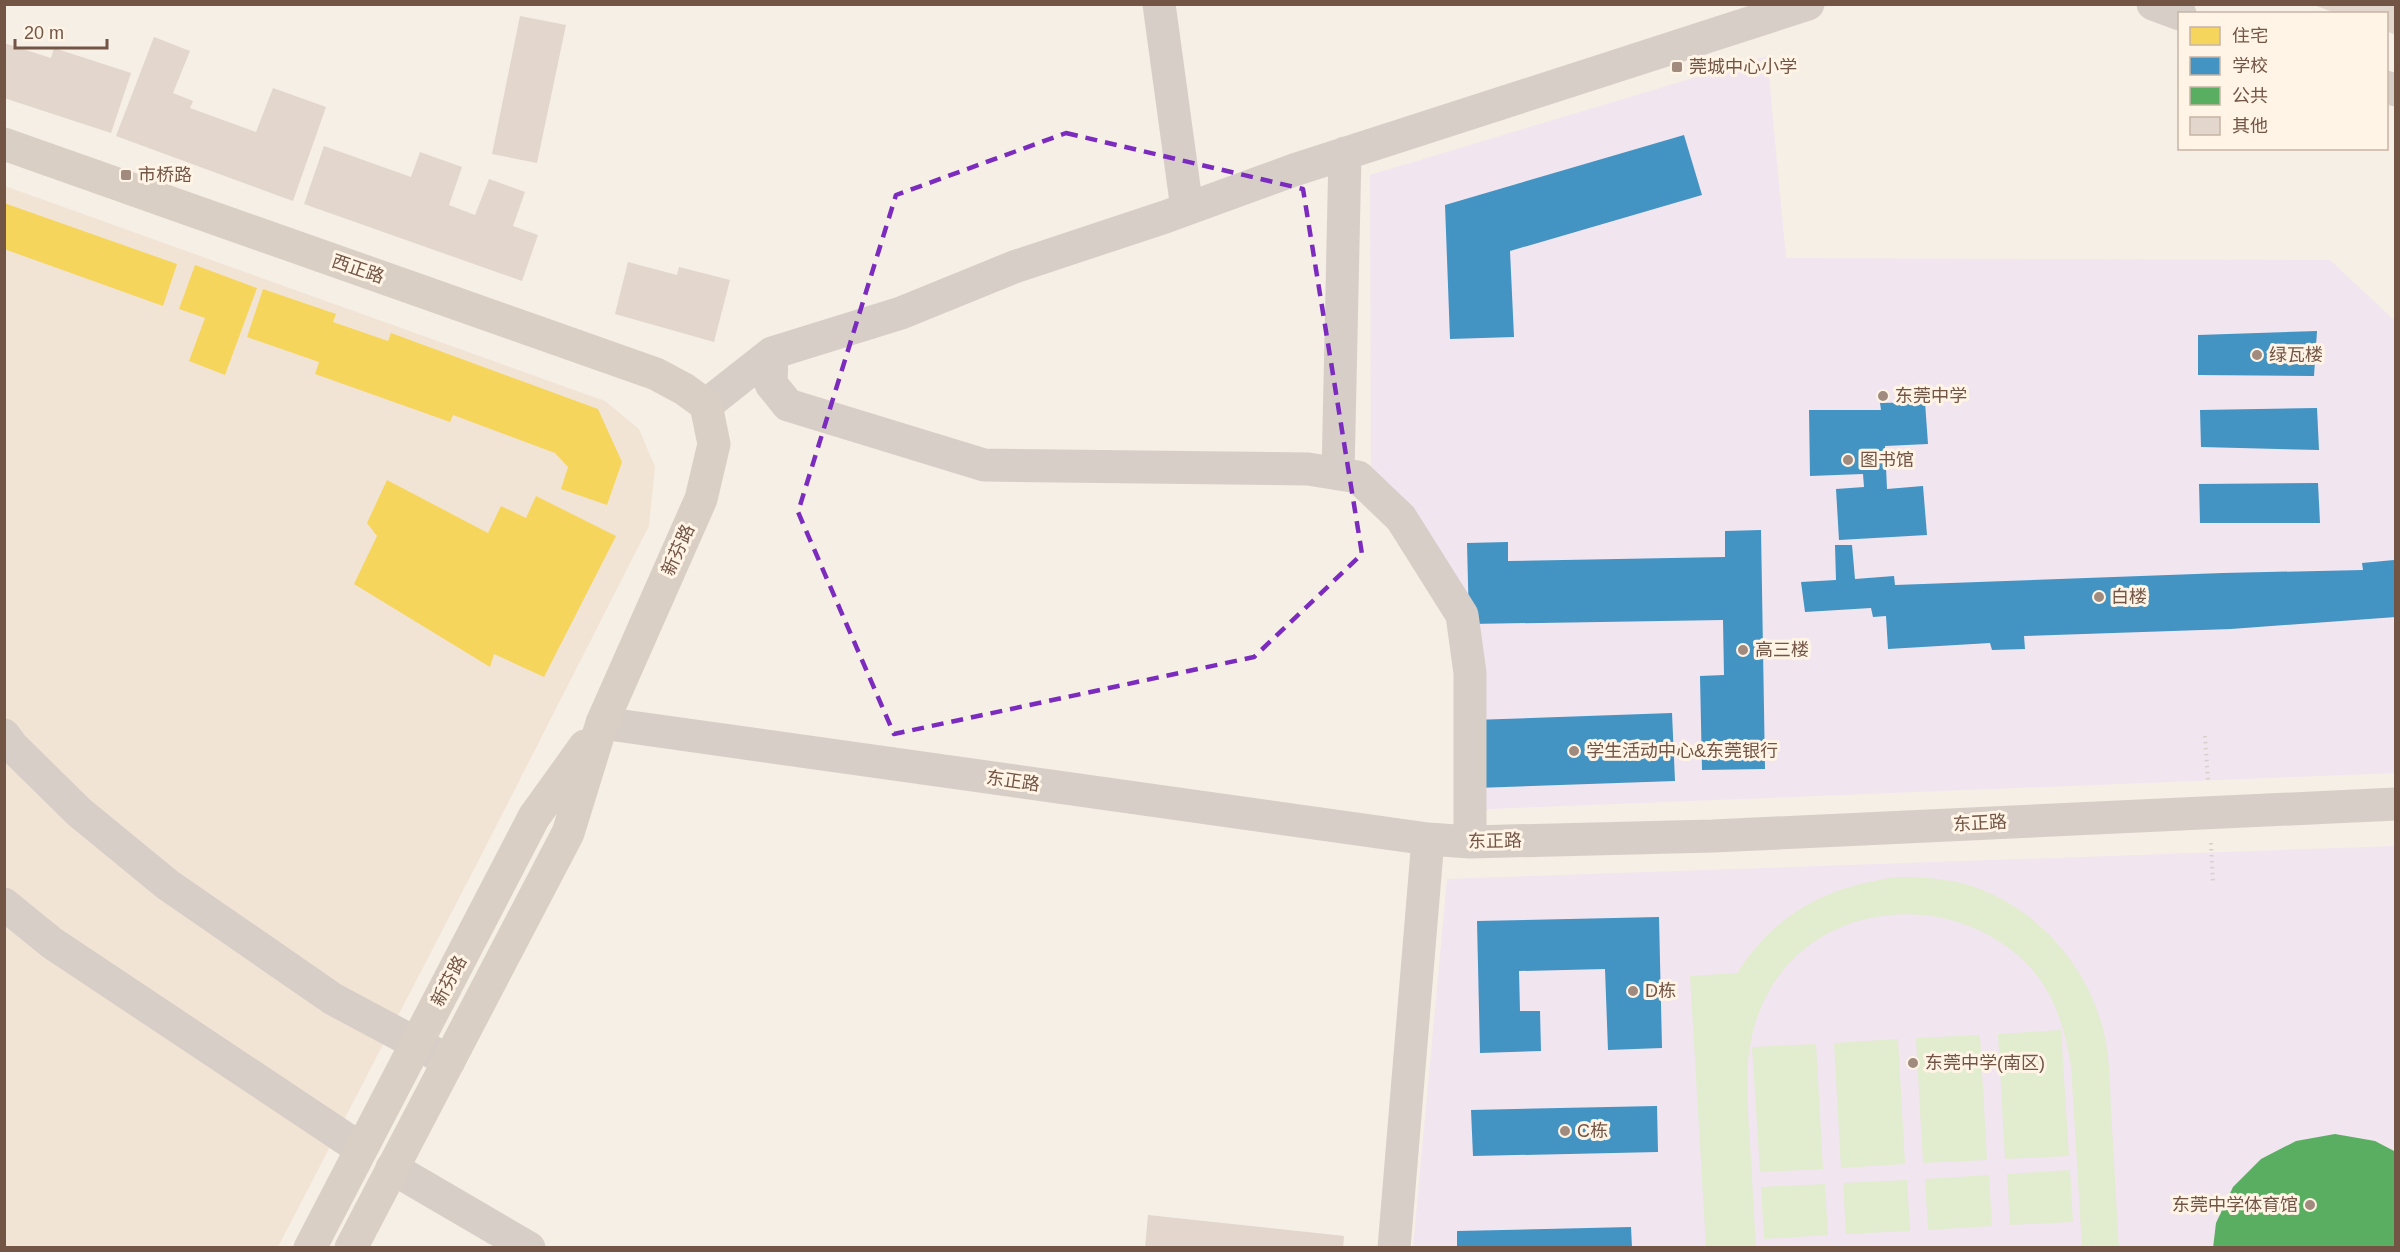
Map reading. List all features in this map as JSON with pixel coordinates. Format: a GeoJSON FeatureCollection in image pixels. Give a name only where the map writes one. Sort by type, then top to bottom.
{"type":"FeatureCollection","features":[{"type":"Feature","properties":{"kind":"main road","name":"西正路"},"geometry":{"type":"LineString","coordinates":[[4,144],[656,374],[684,389],[706,405]]}},
{"type":"Feature","properties":{"kind":"main road","name":"新芬路"},"geometry":{"type":"LineString","coordinates":[[351,1248],[568,833],[602,723],[701,499],[714,444],[706,405]]}},
{"type":"Feature","properties":{"kind":"main road","name":"新芬路"},"geometry":{"type":"LineString","coordinates":[[310,1248],[534,817],[602,723]]}},
{"type":"Feature","properties":{"kind":"street"},"geometry":{"type":"LineString","coordinates":[[1159,4],[1187,209]]}},
{"type":"Feature","properties":{"kind":"street"},"geometry":{"type":"LineString","coordinates":[[706,405],[772,353],[900,314],[1014,267],[1344,153],[1808,4]]}},
{"type":"Feature","properties":{"kind":"street"},"geometry":{"type":"LineString","coordinates":[[2153,4],[2178,13]]}},
{"type":"Feature","properties":{"kind":"street"},"geometry":{"type":"LineString","coordinates":[[1338,474],[1344,153]]}},
{"type":"Feature","properties":{"kind":"street"},"geometry":{"type":"LineString","coordinates":[[772,353],[771,384],[788,405],[984,465],[1308,469],[1358,477],[1401,518],[1462,615],[1470,673],[1470,842]]}},
{"type":"Feature","properties":{"kind":"street","name":"东正路"},"geometry":{"type":"LineString","coordinates":[[602,723],[1428,839],[1470,842],[1713,836],[2396,804]]}},
{"type":"Feature","properties":{"kind":"street"},"geometry":{"type":"LineString","coordinates":[[4,735],[12,746],[79,812],[168,885],[333,999],[448,1061]]}},
{"type":"Feature","properties":{"kind":"street"},"geometry":{"type":"LineString","coordinates":[[1394,1248],[1428,839]]}},
{"type":"Feature","properties":{"kind":"street"},"geometry":{"type":"LineString","coordinates":[[4,904],[52,943],[361,1149]]}},
{"type":"Feature","properties":{"kind":"street"},"geometry":{"type":"LineString","coordinates":[[392,1168],[529,1248]]}},
{"type":"Feature","properties":{"kind":"highlighted area"},"geometry":{"type":"Polygon","coordinates":[[[1066,133],[1303,189],[1362,554],[1254,657],[894,734],[798,512],[896,195],[1066,133]]]}},
{"type":"Feature","properties":{"kind":"shaded area","name":"东莞中学"},"geometry":{"type":"Polygon","coordinates":[[[1767,56],[1786,258],[2330,260],[2395,321],[2395,773],[1464,810],[1468,615],[1371,472],[1370,175],[1767,56]]]}},
{"type":"Feature","properties":{"kind":"shaded area"},"geometry":{"type":"Polygon","coordinates":[[[5,186],[605,401],[639,429],[655,467],[649,526],[278,1247],[5,1248],[5,186]]]}},
{"type":"Feature","properties":{"kind":"shaded area","name":"东莞中学(南区)"},"geometry":{"type":"Polygon","coordinates":[[[2395,846],[2395,1247],[1413,1248],[1447,879],[2395,846]]]}},
{"type":"Feature","properties":{"kind":"green space"},"geometry":{"type":"Polygon","coordinates":[[[1897,877],[1931,878],[1965,884],[2012,905],[2053,939],[2070,959],[2084,981],[2095,1004],[2107,1049],[2119,1247],[2082,1247],[2071,1066],[2062,1024],[2044,986],[2027,964],[1995,939],[1960,923],[1921,915],[1883,916],[1846,925],[1812,943],[1783,970],[1762,1005],[1756,1022],[1751,1039],[1747,1073],[1756,1247],[1706,1247],[1690,976],[1737,973],[1769,934],[1786,918],[1805,906],[1848,888],[1897,877]]]}},
{"type":"Feature","properties":{"kind":"green space"},"geometry":{"type":"Polygon","coordinates":[[[2061,1030],[2069,1156],[2005,1159],[1998,1034],[2061,1030]]]}},
{"type":"Feature","properties":{"kind":"green space"},"geometry":{"type":"Polygon","coordinates":[[[1980,1035],[1987,1160],[1923,1163],[1916,1038],[1980,1035]]]}},
{"type":"Feature","properties":{"kind":"green space"},"geometry":{"type":"Polygon","coordinates":[[[1898,1039],[1905,1164],[1841,1168],[1834,1043],[1898,1039]]]}},
{"type":"Feature","properties":{"kind":"green space"},"geometry":{"type":"Polygon","coordinates":[[[1816,1044],[1823,1169],[1760,1172],[1752,1047],[1816,1044]]]}},
{"type":"Feature","properties":{"kind":"green space"},"geometry":{"type":"Polygon","coordinates":[[[2070,1170],[2073,1222],[2010,1225],[2007,1174],[2070,1170]]]}},
{"type":"Feature","properties":{"kind":"green space"},"geometry":{"type":"Polygon","coordinates":[[[1989,1175],[1992,1226],[1928,1230],[1925,1179],[1989,1175]]]}},
{"type":"Feature","properties":{"kind":"green space"},"geometry":{"type":"Polygon","coordinates":[[[1907,1180],[1910,1231],[1846,1234],[1843,1183],[1907,1180]]]}},
{"type":"Feature","properties":{"kind":"green space"},"geometry":{"type":"Polygon","coordinates":[[[1825,1184],[1828,1235],[1764,1239],[1761,1187],[1825,1184]]]}},
{"type":"Feature","properties":{"kind":"building: 住宅"},"geometry":{"type":"Polygon","coordinates":[[[4,203],[177,264],[163,306],[4,249],[4,203]]]}},
{"type":"Feature","properties":{"kind":"building: 住宅"},"geometry":{"type":"Polygon","coordinates":[[[195,265],[257,288],[225,375],[189,361],[205,318],[179,309],[195,265]]]}},
{"type":"Feature","properties":{"kind":"building: 住宅"},"geometry":{"type":"Polygon","coordinates":[[[263,289],[336,314],[333,322],[388,341],[391,333],[598,409],[622,462],[607,505],[561,489],[568,467],[555,453],[453,415],[450,422],[315,374],[319,362],[247,337],[263,289]]]}},
{"type":"Feature","properties":{"kind":"building: 住宅"},"geometry":{"type":"Polygon","coordinates":[[[387,480],[488,533],[501,506],[526,518],[536,496],[616,536],[544,677],[494,654],[490,667],[354,584],[377,536],[367,523],[387,480]]]}},
{"type":"Feature","properties":{"kind":"building: 学校"},"geometry":{"type":"Polygon","coordinates":[[[1684,135],[1702,195],[1510,251],[1514,337],[1450,339],[1445,205],[1684,135]]]}},
{"type":"Feature","properties":{"kind":"building: 学校","name":"绿瓦楼"},"geometry":{"type":"Polygon","coordinates":[[[2317,331],[2314,376],[2198,375],[2198,335],[2317,331]]]}},
{"type":"Feature","properties":{"kind":"building: 学校","name":"图书馆"},"geometry":{"type":"Polygon","coordinates":[[[1925,402],[1928,444],[1885,446],[1887,489],[1923,486],[1927,535],[1839,540],[1836,489],[1864,487],[1863,474],[1810,476],[1809,410],[1881,410],[1880,403],[1925,402]]]}},
{"type":"Feature","properties":{"kind":"building: 学校","name":"绿瓦楼"},"geometry":{"type":"Polygon","coordinates":[[[2317,408],[2319,450],[2201,447],[2200,410],[2317,408]]]}},
{"type":"Feature","properties":{"kind":"building: 学校"},"geometry":{"type":"Polygon","coordinates":[[[2318,483],[2320,523],[2200,523],[2199,484],[2318,483]]]}},
{"type":"Feature","properties":{"kind":"building: 学校","name":"高三楼"},"geometry":{"type":"Polygon","coordinates":[[[1761,530],[1765,769],[1702,770],[1700,676],[1724,675],[1723,620],[1469,624],[1467,543],[1508,542],[1508,561],[1725,557],[1725,531],[1761,530]]]}},
{"type":"Feature","properties":{"kind":"building: 学校","name":"白楼"},"geometry":{"type":"Polygon","coordinates":[[[1835,545],[1852,545],[1855,579],[1894,576],[1895,585],[2363,570],[2362,563],[2394,560],[2396,617],[2231,629],[2024,636],[2025,649],[1992,650],[1990,643],[1888,649],[1886,616],[1873,617],[1871,608],[1805,612],[1801,582],[1836,580],[1835,545]]]}},
{"type":"Feature","properties":{"kind":"building: 学校","name":"学生活动中心&东莞银行"},"geometry":{"type":"Polygon","coordinates":[[[1672,713],[1675,781],[1476,788],[1473,720],[1672,713]]]}},
{"type":"Feature","properties":{"kind":"building: 学校","name":"D栋"},"geometry":{"type":"Polygon","coordinates":[[[1659,917],[1662,1048],[1608,1050],[1605,969],[1519,971],[1520,1011],[1540,1011],[1541,1051],[1480,1053],[1477,921],[1659,917]]]}},
{"type":"Feature","properties":{"kind":"building: 学校","name":"C栋"},"geometry":{"type":"Polygon","coordinates":[[[1657,1106],[1658,1152],[1473,1156],[1471,1110],[1657,1106]]]}},
{"type":"Feature","properties":{"kind":"building: 学校"},"geometry":{"type":"Polygon","coordinates":[[[1631,1227],[1632,1248],[1457,1248],[1457,1231],[1631,1227]]]}},
{"type":"Feature","properties":{"kind":"building: 公共","name":"东莞中学体育馆"},"geometry":{"type":"Polygon","coordinates":[[[2335,1134],[2375,1141],[2396,1152],[2396,1248],[2213,1248],[2216,1223],[2233,1187],[2261,1159],[2296,1141],[2335,1134]]]}},
{"type":"Feature","properties":{"kind":"building: 其他"},"geometry":{"type":"Polygon","coordinates":[[[2396,4],[2396,35],[2388,32],[2388,12],[2333,12],[2314,5],[2396,4]]]}},
{"type":"Feature","properties":{"kind":"building: 其他"},"geometry":{"type":"Polygon","coordinates":[[[520,16],[566,25],[537,163],[492,154],[520,16]]]}},
{"type":"Feature","properties":{"kind":"building: 其他"},"geometry":{"type":"Polygon","coordinates":[[[154,37],[190,51],[173,93],[193,101],[190,108],[256,132],[273,88],[326,107],[293,201],[116,136],[154,37]]]}},
{"type":"Feature","properties":{"kind":"building: 其他"},"geometry":{"type":"Polygon","coordinates":[[[4,43],[51,58],[54,48],[131,73],[111,133],[4,98],[4,43]]]}},
{"type":"Feature","properties":{"kind":"building: 其他"},"geometry":{"type":"Polygon","coordinates":[[[324,146],[411,177],[420,152],[462,167],[449,205],[475,215],[489,179],[525,192],[513,226],[538,235],[522,281],[304,204],[324,146]]]}},
{"type":"Feature","properties":{"kind":"building: 其他"},"geometry":{"type":"Polygon","coordinates":[[[628,262],[677,275],[679,267],[730,280],[714,342],[615,314],[628,262]]]}},
{"type":"Feature","properties":{"kind":"building: 其他"},"geometry":{"type":"Polygon","coordinates":[[[1148,1215],[1344,1236],[1343,1248],[1145,1248],[1148,1215]]]}},
{"type":"Feature","properties":{"kind":"place","name":"莞城中心小学"},"geometry":{"type":"Point","coordinates":[1677,67]}},
{"type":"Feature","properties":{"kind":"place","name":"市桥路"},"geometry":{"type":"Point","coordinates":[126,175]}},
{"type":"Feature","properties":{"kind":"place","name":"绿瓦楼"},"geometry":{"type":"Point","coordinates":[2257,355]}},
{"type":"Feature","properties":{"kind":"place","name":"东莞中学"},"geometry":{"type":"Point","coordinates":[1883,396]}},
{"type":"Feature","properties":{"kind":"place","name":"图书馆"},"geometry":{"type":"Point","coordinates":[1848,460]}},
{"type":"Feature","properties":{"kind":"place","name":"白楼"},"geometry":{"type":"Point","coordinates":[2099,597]}},
{"type":"Feature","properties":{"kind":"place","name":"高三楼"},"geometry":{"type":"Point","coordinates":[1743,650]}},
{"type":"Feature","properties":{"kind":"place","name":"学生活动中心&东莞银行"},"geometry":{"type":"Point","coordinates":[1574,751]}},
{"type":"Feature","properties":{"kind":"place","name":"D栋"},"geometry":{"type":"Point","coordinates":[1633,991]}},
{"type":"Feature","properties":{"kind":"place","name":"东莞中学(南区)"},"geometry":{"type":"Point","coordinates":[1913,1063]}},
{"type":"Feature","properties":{"kind":"place","name":"C栋"},"geometry":{"type":"Point","coordinates":[1565,1131]}},
{"type":"Feature","properties":{"kind":"place","name":"东莞中学体育馆"},"geometry":{"type":"Point","coordinates":[2310,1205]}}]}
